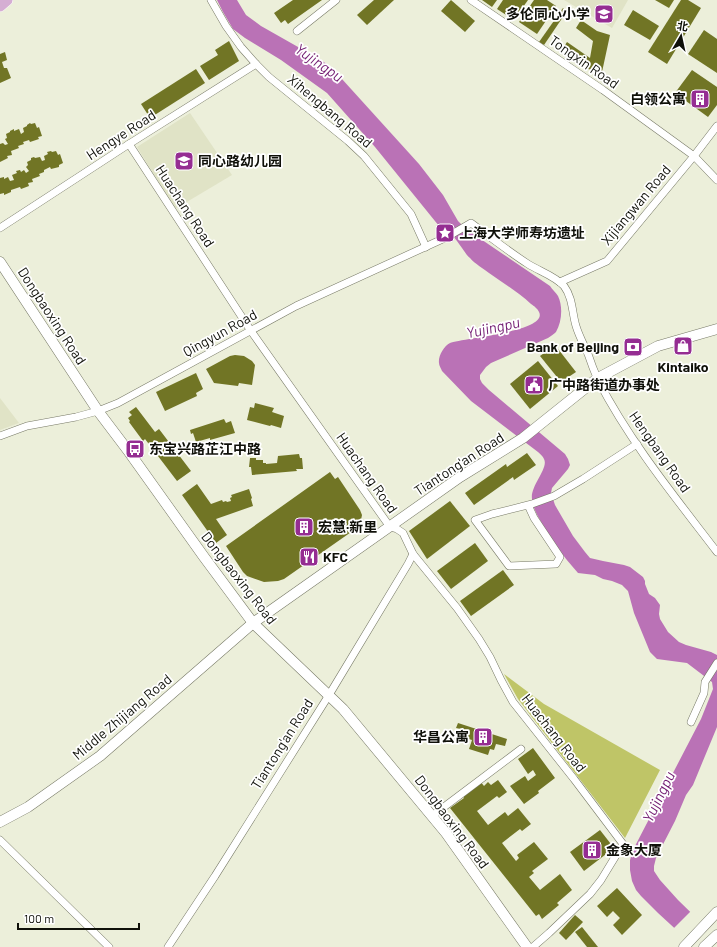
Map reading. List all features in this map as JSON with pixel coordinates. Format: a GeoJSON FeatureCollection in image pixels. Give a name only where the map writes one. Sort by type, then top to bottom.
{"type":"FeatureCollection","features":[{"type":"Feature","properties":{"kind":"main road"},"geometry":{"type":"LineString","coordinates":[[0,6],[7,0]]}},
{"type":"Feature","properties":{"kind":"street","name":"Xihengbang Road"},"geometry":{"type":"LineString","coordinates":[[211,0],[240,46],[256,64],[269,77],[348,141],[364,156],[411,214],[426,247]]}},
{"type":"Feature","properties":{"kind":"street"},"geometry":{"type":"LineString","coordinates":[[297,31],[336,0]]}},
{"type":"Feature","properties":{"kind":"street","name":"Tongxin Road"},"geometry":{"type":"LineString","coordinates":[[471,0],[603,90],[694,156],[717,180]]}},
{"type":"Feature","properties":{"kind":"street","name":"Hengye Road"},"geometry":{"type":"LineString","coordinates":[[0,228],[256,64]]}},
{"type":"Feature","properties":{"kind":"street","name":"Xijiangwan Road"},"geometry":{"type":"LineString","coordinates":[[560,282],[607,261],[717,126]]}},
{"type":"Feature","properties":{"kind":"street","name":"Huachang Road"},"geometry":{"type":"LineString","coordinates":[[129,144],[251,330],[390,527],[403,533],[413,554],[457,608],[490,657],[513,702],[623,844],[601,880],[593,890],[533,947]]}},
{"type":"Feature","properties":{"kind":"street","name":"Qingyun Road"},"geometry":{"type":"LineString","coordinates":[[0,436],[28,426],[76,417],[98,411],[118,403],[296,306],[426,247],[470,224]]}},
{"type":"Feature","properties":{"kind":"street","name":"Hengbang Road"},"geometry":{"type":"LineString","coordinates":[[470,224],[564,286],[571,299],[578,334],[598,378],[626,427],[717,552]]}},
{"type":"Feature","properties":{"kind":"street","name":"Dongbaoxing Road"},"geometry":{"type":"LineString","coordinates":[[0,262],[98,411],[253,624],[343,709],[446,832],[527,947]]}},
{"type":"Feature","properties":{"kind":"street"},"geometry":{"type":"LineString","coordinates":[[598,378],[658,346],[717,329]]}},
{"type":"Feature","properties":{"kind":"street","name":"Tiantong'an Road"},"geometry":{"type":"LineString","coordinates":[[253,624],[460,477],[523,438],[598,378]]}},
{"type":"Feature","properties":{"kind":"street"},"geometry":{"type":"LineString","coordinates":[[530,505],[534,518],[560,557],[556,564],[509,566],[476,520],[492,514],[530,505],[554,496],[637,444]]}},
{"type":"Feature","properties":{"kind":"street","name":"Tiantong'an Road"},"geometry":{"type":"LineString","coordinates":[[168,947],[215,876],[329,695],[413,554]]}},
{"type":"Feature","properties":{"kind":"street","name":"Middle Zhijiang Road"},"geometry":{"type":"LineString","coordinates":[[0,822],[28,807],[100,756],[253,624]]}},
{"type":"Feature","properties":{"kind":"street"},"geometry":{"type":"LineString","coordinates":[[691,722],[704,693],[705,682],[717,663]]}},
{"type":"Feature","properties":{"kind":"street"},"geometry":{"type":"LineString","coordinates":[[432,816],[521,749]]}},
{"type":"Feature","properties":{"kind":"street"},"geometry":{"type":"LineString","coordinates":[[0,840],[109,947]]}},
{"type":"Feature","properties":{"kind":"street"},"geometry":{"type":"LineString","coordinates":[[684,946],[717,912]]}},
{"type":"Feature","properties":{"kind":"street"},"geometry":{"type":"LineString","coordinates":[[704,947],[717,935]]}},
{"type":"Feature","properties":{"kind":"shaded area","name":"多伦同心小学"},"geometry":{"type":"Polygon","coordinates":[[[564,0],[628,0],[612,28],[564,0]]]}},
{"type":"Feature","properties":{"kind":"shaded area","name":"同心路幼儿园"},"geometry":{"type":"Polygon","coordinates":[[[190,113],[232,175],[175,209],[137,147],[190,113]]]}},
{"type":"Feature","properties":{"kind":"shaded area"},"geometry":{"type":"Polygon","coordinates":[[[0,398],[19,423],[0,430],[0,398]]]}},
{"type":"Feature","properties":{"kind":"green space"},"geometry":{"type":"Polygon","coordinates":[[[504,674],[544,704],[660,770],[625,838],[518,699],[504,674]]]}},
{"type":"Feature","properties":{"kind":"water","name":"Yujingpu"},"geometry":{"type":"Polygon","coordinates":[[[217,0],[237,0],[246,15],[261,26],[321,60],[332,68],[419,164],[443,195],[458,221],[466,229],[550,286],[558,296],[561,304],[561,314],[560,324],[556,332],[548,338],[491,363],[480,375],[480,379],[489,390],[565,454],[570,465],[552,488],[551,493],[555,505],[573,536],[590,558],[630,567],[643,577],[649,594],[655,598],[660,605],[660,619],[668,632],[679,642],[717,655],[717,727],[693,785],[686,795],[675,821],[656,858],[654,871],[678,900],[717,938],[717,947],[695,947],[641,896],[636,890],[632,881],[630,870],[630,860],[633,850],[701,719],[713,689],[712,682],[687,663],[657,659],[650,652],[634,613],[628,591],[622,585],[595,575],[578,573],[572,567],[548,534],[533,505],[532,494],[544,467],[545,463],[543,457],[471,401],[442,371],[439,365],[440,354],[450,343],[502,333],[531,325],[538,319],[539,312],[521,296],[479,266],[467,255],[452,235],[439,226],[375,147],[327,93],[281,60],[233,29],[217,0]]]}},
{"type":"Feature","properties":{"kind":"pier"},"geometry":{"type":"Polygon","coordinates":[[[692,910],[717,935],[717,947],[692,947],[673,929],[692,910]]]}},
{"type":"Feature","properties":{"kind":"building"},"geometry":{"type":"Polygon","coordinates":[[[293,0],[322,0],[288,24],[285,20],[281,23],[274,13],[293,0]]]}},
{"type":"Feature","properties":{"kind":"building"},"geometry":{"type":"Polygon","coordinates":[[[374,0],[394,0],[367,25],[357,15],[374,0]]]}},
{"type":"Feature","properties":{"kind":"building"},"geometry":{"type":"Polygon","coordinates":[[[451,0],[475,21],[465,32],[441,11],[451,0]]]}},
{"type":"Feature","properties":{"kind":"building"},"geometry":{"type":"Polygon","coordinates":[[[482,0],[497,0],[492,7],[482,0]]]}},
{"type":"Feature","properties":{"kind":"building"},"geometry":{"type":"Polygon","coordinates":[[[503,0],[528,0],[514,20],[497,9],[503,0]]]}},
{"type":"Feature","properties":{"kind":"building"},"geometry":{"type":"Polygon","coordinates":[[[534,0],[547,0],[556,6],[537,34],[519,22],[534,0]]]}},
{"type":"Feature","properties":{"kind":"building"},"geometry":{"type":"Polygon","coordinates":[[[655,0],[674,0],[669,8],[655,0]]]}},
{"type":"Feature","properties":{"kind":"building"},"geometry":{"type":"Polygon","coordinates":[[[681,0],[688,0],[701,8],[667,64],[648,52],[681,0]]]}},
{"type":"Feature","properties":{"kind":"building"},"geometry":{"type":"Polygon","coordinates":[[[563,8],[567,11],[544,45],[539,42],[563,8]]]}},
{"type":"Feature","properties":{"kind":"building"},"geometry":{"type":"Polygon","coordinates":[[[633,10],[659,26],[650,40],[624,25],[633,10]]]}},
{"type":"Feature","properties":{"kind":"building"},"geometry":{"type":"Polygon","coordinates":[[[581,20],[597,31],[610,35],[602,72],[588,69],[561,51],[567,42],[590,58],[593,41],[576,28],[581,20]]]}},
{"type":"Feature","properties":{"kind":"building"},"geometry":{"type":"Polygon","coordinates":[[[704,30],[717,39],[717,73],[688,54],[704,30]]]}},
{"type":"Feature","properties":{"kind":"building"},"geometry":{"type":"Polygon","coordinates":[[[229,41],[239,61],[209,80],[200,66],[218,55],[215,50],[229,41]]]}},
{"type":"Feature","properties":{"kind":"building"},"geometry":{"type":"Polygon","coordinates":[[[5,52],[7,60],[2,62],[4,68],[7,68],[11,78],[0,83],[0,54],[5,52]]]}},
{"type":"Feature","properties":{"kind":"building"},"geometry":{"type":"Polygon","coordinates":[[[196,69],[205,83],[150,118],[141,104],[196,69]]]}},
{"type":"Feature","properties":{"kind":"building","name":"白领公寓"},"geometry":{"type":"Polygon","coordinates":[[[692,70],[717,87],[717,105],[708,117],[675,93],[692,70]]]}},
{"type":"Feature","properties":{"kind":"building"},"geometry":{"type":"Polygon","coordinates":[[[30,123],[35,123],[37,128],[39,127],[42,136],[38,137],[39,139],[30,142],[29,140],[23,142],[24,144],[18,146],[19,148],[11,151],[12,155],[7,156],[8,158],[0,162],[0,144],[8,144],[5,139],[7,138],[6,134],[14,129],[14,131],[19,129],[21,134],[24,132],[23,128],[30,123]]]}},
{"type":"Feature","properties":{"kind":"building"},"geometry":{"type":"Polygon","coordinates":[[[56,151],[58,155],[60,154],[63,163],[59,165],[59,167],[51,169],[50,167],[44,170],[44,172],[39,174],[40,176],[32,179],[33,182],[28,183],[29,186],[11,190],[11,192],[4,195],[4,193],[0,194],[0,178],[4,177],[4,179],[8,177],[10,181],[14,180],[12,175],[17,173],[16,171],[20,170],[21,172],[24,170],[26,173],[29,171],[26,167],[28,165],[27,162],[31,160],[31,158],[40,157],[42,161],[45,160],[44,156],[48,154],[47,152],[56,151]]]}},
{"type":"Feature","properties":{"kind":"building"},"geometry":{"type":"Polygon","coordinates":[[[555,345],[576,372],[561,382],[540,356],[555,345]]]}},
{"type":"Feature","properties":{"kind":"building"},"geometry":{"type":"Polygon","coordinates":[[[230,356],[244,356],[255,365],[252,385],[239,383],[238,386],[214,383],[206,369],[230,356]]]}},
{"type":"Feature","properties":{"kind":"building","name":"广中路街道办事处"},"geometry":{"type":"Polygon","coordinates":[[[538,361],[558,386],[530,409],[510,384],[538,361]]]}},
{"type":"Feature","properties":{"kind":"building"},"geometry":{"type":"Polygon","coordinates":[[[196,373],[203,389],[196,393],[197,396],[165,411],[156,392],[196,373]]]}},
{"type":"Feature","properties":{"kind":"building"},"geometry":{"type":"Polygon","coordinates":[[[255,403],[274,408],[272,412],[284,416],[281,428],[247,420],[250,407],[254,408],[255,403]]]}},
{"type":"Feature","properties":{"kind":"building"},"geometry":{"type":"Polygon","coordinates":[[[136,407],[155,432],[159,429],[191,471],[177,481],[145,439],[143,441],[129,422],[130,421],[128,418],[132,415],[129,412],[136,407]]]}},
{"type":"Feature","properties":{"kind":"building"},"geometry":{"type":"Polygon","coordinates":[[[224,419],[226,423],[231,421],[235,433],[196,442],[193,433],[191,434],[190,430],[224,419]]]}},
{"type":"Feature","properties":{"kind":"building"},"geometry":{"type":"Polygon","coordinates":[[[527,453],[536,465],[514,480],[513,477],[474,505],[465,493],[506,464],[507,467],[527,453]]]}},
{"type":"Feature","properties":{"kind":"building"},"geometry":{"type":"Polygon","coordinates":[[[299,454],[300,458],[302,458],[303,469],[296,469],[297,471],[252,475],[251,467],[249,467],[250,458],[263,460],[263,463],[266,464],[277,463],[278,456],[299,454]]]}},
{"type":"Feature","properties":{"kind":"building","name":"宏慧·新里"},"geometry":{"type":"Polygon","coordinates":[[[330,472],[335,479],[338,477],[360,510],[362,515],[361,520],[354,530],[284,579],[264,582],[247,576],[226,546],[330,472]]]}},
{"type":"Feature","properties":{"kind":"building"},"geometry":{"type":"Polygon","coordinates":[[[197,484],[211,504],[222,500],[223,502],[231,501],[231,495],[249,489],[252,498],[253,506],[216,519],[227,535],[216,543],[182,495],[197,484]]]}},
{"type":"Feature","properties":{"kind":"building"},"geometry":{"type":"Polygon","coordinates":[[[450,501],[470,526],[427,559],[409,531],[450,501]]]}},
{"type":"Feature","properties":{"kind":"building"},"geometry":{"type":"Polygon","coordinates":[[[475,543],[488,561],[451,589],[437,571],[475,543]]]}},
{"type":"Feature","properties":{"kind":"building"},"geometry":{"type":"Polygon","coordinates":[[[503,570],[514,585],[471,616],[460,601],[503,570]]]}},
{"type":"Feature","properties":{"kind":"building","name":"华昌公寓"},"geometry":{"type":"Polygon","coordinates":[[[458,723],[507,739],[505,746],[496,744],[494,750],[490,749],[488,755],[469,749],[472,740],[459,736],[461,729],[456,728],[458,723]]]}},
{"type":"Feature","properties":{"kind":"building"},"geometry":{"type":"Polygon","coordinates":[[[533,748],[555,778],[538,791],[539,793],[524,804],[510,786],[525,776],[528,781],[536,775],[533,770],[528,774],[518,759],[533,748]]]}},
{"type":"Feature","properties":{"kind":"building"},"geometry":{"type":"Polygon","coordinates":[[[498,780],[507,792],[499,798],[497,796],[477,811],[488,825],[505,812],[508,816],[518,808],[531,824],[522,831],[520,829],[502,843],[516,861],[519,858],[517,855],[534,842],[548,859],[532,871],[534,873],[529,877],[540,890],[560,874],[572,890],[557,903],[559,905],[542,919],[539,914],[536,916],[450,808],[464,798],[462,795],[480,781],[484,786],[488,782],[491,785],[498,780]]]}},
{"type":"Feature","properties":{"kind":"building","name":"金象大厦"},"geometry":{"type":"Polygon","coordinates":[[[600,830],[614,848],[584,871],[570,852],[600,830]]]}},
{"type":"Feature","properties":{"kind":"building"},"geometry":{"type":"Polygon","coordinates":[[[617,888],[642,915],[622,935],[613,925],[620,918],[613,911],[607,917],[597,906],[617,888]]]}},
{"type":"Feature","properties":{"kind":"building"},"geometry":{"type":"Polygon","coordinates":[[[575,915],[583,922],[566,940],[559,933],[575,915]]]}},
{"type":"Feature","properties":{"kind":"building"},"geometry":{"type":"Polygon","coordinates":[[[582,927],[598,947],[587,947],[575,932],[582,927]]]}},
{"type":"Feature","properties":{"kind":"place","name":"多伦同心小学"},"geometry":{"type":"Point","coordinates":[604,14]}},
{"type":"Feature","properties":{"kind":"place","name":"白领公寓"},"geometry":{"type":"Point","coordinates":[700,99]}},
{"type":"Feature","properties":{"kind":"place","name":"同心路幼儿园"},"geometry":{"type":"Point","coordinates":[184,161]}},
{"type":"Feature","properties":{"kind":"place","name":"上海大学师寿坊遗址"},"geometry":{"type":"Point","coordinates":[445,233]}},
{"type":"Feature","properties":{"kind":"place","name":"Kintaiko"},"geometry":{"type":"Point","coordinates":[683,346]}},
{"type":"Feature","properties":{"kind":"place","name":"Bank of Beijing"},"geometry":{"type":"Point","coordinates":[633,347]}},
{"type":"Feature","properties":{"kind":"place","name":"广中路街道办事处"},"geometry":{"type":"Point","coordinates":[534,385]}},
{"type":"Feature","properties":{"kind":"place","name":"东宝兴路芷江中路"},"geometry":{"type":"Point","coordinates":[135,449]}},
{"type":"Feature","properties":{"kind":"place","name":"宏慧·新里"},"geometry":{"type":"Point","coordinates":[304,527]}},
{"type":"Feature","properties":{"kind":"place","name":"KFC"},"geometry":{"type":"Point","coordinates":[309,557]}},
{"type":"Feature","properties":{"kind":"place","name":"华昌公寓"},"geometry":{"type":"Point","coordinates":[483,737]}},
{"type":"Feature","properties":{"kind":"place","name":"金象大厦"},"geometry":{"type":"Point","coordinates":[592,850]}}]}
